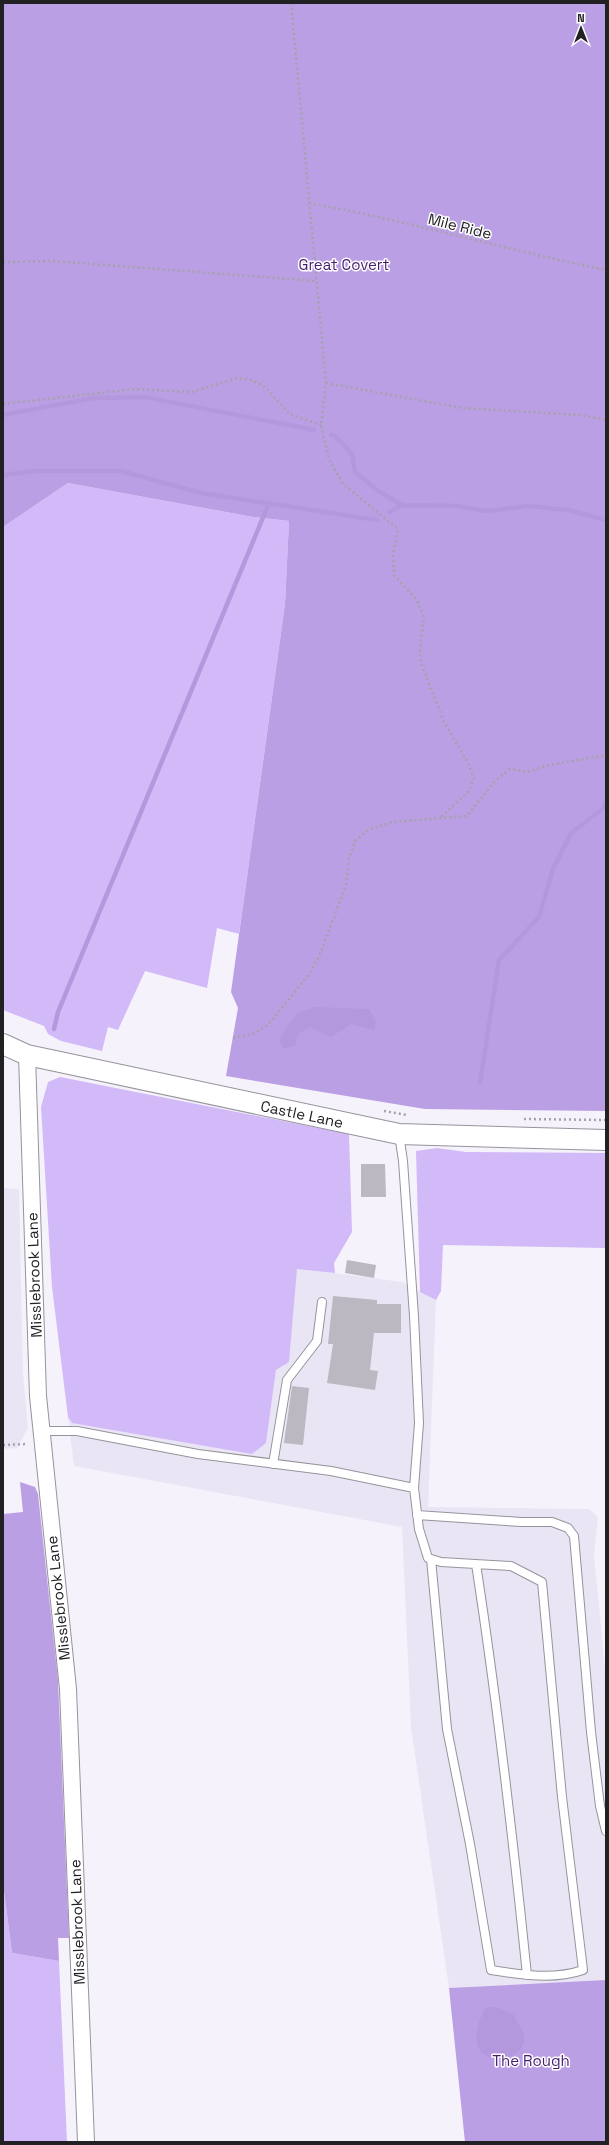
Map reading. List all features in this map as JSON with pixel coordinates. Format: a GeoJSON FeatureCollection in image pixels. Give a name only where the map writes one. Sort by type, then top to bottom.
{"type":"FeatureCollection","features":[{"type":"Feature","properties":{"kind":"street","name":"Castle Lane"},"geometry":{"type":"LineString","coordinates":[[3,1044],[28,1055],[399,1134],[606,1140]]}},
{"type":"Feature","properties":{"kind":"street","name":"Misslebrook Lane"},"geometry":{"type":"LineString","coordinates":[[28,1055],[38,1388],[68,1689],[86,2142]]}},
{"type":"Feature","properties":{"kind":"lane"},"geometry":{"type":"LineString","coordinates":[[399,1134],[403,1161],[414,1316],[419,1424],[414,1488],[422,1544],[428,1558],[432,1559],[441,1562],[511,1566],[542,1582],[562,1797],[583,1970],[569,1974],[527,1975],[491,1970],[470,1844],[447,1729],[432,1559]]}},
{"type":"Feature","properties":{"kind":"lane"},"geometry":{"type":"LineString","coordinates":[[273,1464],[287,1380],[317,1341],[322,1302]]}},
{"type":"Feature","properties":{"kind":"lane"},"geometry":{"type":"LineString","coordinates":[[42,1438],[77,1431],[198,1454],[331,1471],[414,1488]]}},
{"type":"Feature","properties":{"kind":"lane"},"geometry":{"type":"LineString","coordinates":[[417,1515],[521,1522],[552,1522],[568,1528],[574,1536],[591,1732],[600,1806],[606,1831]]}},
{"type":"Feature","properties":{"kind":"lane"},"geometry":{"type":"LineString","coordinates":[[476,1564],[495,1691],[514,1846],[527,1975]]}},
{"type":"Feature","properties":{"kind":"path"},"geometry":{"type":"LineString","coordinates":[[291,3],[326,383],[321,425],[329,459],[343,484],[398,529],[393,555],[394,574],[416,599],[424,617],[420,650],[421,663],[444,722],[468,763],[474,778],[468,792],[441,817]]}},
{"type":"Feature","properties":{"kind":"path","name":"Mile Ride"},"geometry":{"type":"LineString","coordinates":[[309,203],[372,215],[532,255],[606,270]]}},
{"type":"Feature","properties":{"kind":"path"},"geometry":{"type":"LineString","coordinates":[[3,262],[53,261],[316,281]]}},
{"type":"Feature","properties":{"kind":"path"},"geometry":{"type":"LineString","coordinates":[[3,404],[136,389],[192,392],[237,378],[252,380],[265,387],[290,414],[321,425]]}},
{"type":"Feature","properties":{"kind":"path"},"geometry":{"type":"LineString","coordinates":[[326,383],[462,408],[580,415],[606,420]]}},
{"type":"Feature","properties":{"kind":"path"},"geometry":{"type":"LineString","coordinates":[[232,1038],[253,1034],[268,1025],[311,970],[319,957],[346,885],[349,859],[355,841],[368,830],[392,822],[467,816],[495,781],[510,769],[527,772],[545,766],[606,755]]}},
{"type":"Feature","properties":{"kind":"path"},"geometry":{"type":"LineString","coordinates":[[377,1110],[408,1116]]}},
{"type":"Feature","properties":{"kind":"path"},"geometry":{"type":"LineString","coordinates":[[519,1118],[606,1120]]}},
{"type":"Feature","properties":{"kind":"path"},"geometry":{"type":"LineString","coordinates":[[3,1446],[42,1438]]}},
{"type":"Feature","properties":{"kind":"shaded area"},"geometry":{"type":"Polygon","coordinates":[[[68,483],[253,517],[289,521],[285,604],[239,934],[217,928],[207,988],[145,971],[118,1030],[108,1027],[102,1051],[61,1041],[48,1034],[44,1026],[3,1010],[3,527],[68,483]]]}},
{"type":"Feature","properties":{"kind":"shaded area"},"geometry":{"type":"Polygon","coordinates":[[[315,1007],[369,1009],[376,1021],[374,1030],[351,1024],[331,1037],[310,1027],[298,1034],[295,1046],[283,1049],[279,1039],[296,1014],[315,1007]]]}},
{"type":"Feature","properties":{"kind":"shaded area"},"geometry":{"type":"Polygon","coordinates":[[[60,1077],[349,1134],[352,1232],[334,1263],[335,1273],[297,1269],[289,1362],[276,1370],[266,1443],[252,1454],[72,1423],[68,1417],[52,1287],[41,1107],[48,1082],[60,1077]]]}},
{"type":"Feature","properties":{"kind":"shaded area"},"geometry":{"type":"Polygon","coordinates":[[[437,1148],[466,1152],[606,1153],[606,1248],[443,1245],[441,1291],[436,1300],[420,1292],[416,1151],[437,1148]]]}},
{"type":"Feature","properties":{"kind":"shaded area"},"geometry":{"type":"Polygon","coordinates":[[[3,1188],[19,1189],[23,1374],[28,1428],[17,1448],[3,1449],[3,1188]]]}},
{"type":"Feature","properties":{"kind":"shaded area"},"geometry":{"type":"Polygon","coordinates":[[[297,1268],[402,1282],[436,1300],[428,1507],[589,1509],[598,1517],[594,1555],[606,1679],[606,1981],[449,1988],[411,1727],[402,1527],[74,1466],[68,1417],[72,1423],[266,1443],[276,1370],[297,1268]]]}},
{"type":"Feature","properties":{"kind":"shaded area"},"geometry":{"type":"Polygon","coordinates":[[[3,1885],[12,1953],[59,1961],[67,2142],[3,2142],[3,1885]]]}},
{"type":"Feature","properties":{"kind":"shaded area"},"geometry":{"type":"Polygon","coordinates":[[[497,2007],[513,2014],[521,2027],[524,2036],[522,2047],[515,2054],[504,2058],[493,2058],[483,2054],[477,2044],[477,2030],[485,2009],[497,2007]]]}},
{"type":"Feature","properties":{"kind":"green space","name":"Great Covert"},"geometry":{"type":"Polygon","coordinates":[[[3,3],[606,3],[606,1111],[425,1109],[226,1076],[238,1008],[231,992],[285,604],[289,521],[253,517],[68,483],[3,527],[3,3]]]}},
{"type":"Feature","properties":{"kind":"green space"},"geometry":{"type":"Polygon","coordinates":[[[20,1482],[35,1487],[38,1494],[58,1680],[69,1938],[58,1938],[59,1961],[12,1953],[3,1884],[3,1514],[23,1512],[20,1482]]]}},
{"type":"Feature","properties":{"kind":"green space","name":"The Rough"},"geometry":{"type":"Polygon","coordinates":[[[606,1980],[606,2142],[465,2142],[449,1988],[606,1980]]]}},
{"type":"Feature","properties":{"kind":"building"},"geometry":{"type":"Polygon","coordinates":[[[361,1164],[385,1164],[386,1197],[361,1197],[361,1164]]]}},
{"type":"Feature","properties":{"kind":"building"},"geometry":{"type":"Polygon","coordinates":[[[347,1260],[376,1265],[374,1278],[345,1273],[347,1260]]]}},
{"type":"Feature","properties":{"kind":"building"},"geometry":{"type":"Polygon","coordinates":[[[333,1296],[377,1300],[377,1304],[401,1304],[401,1333],[374,1333],[370,1370],[378,1371],[375,1390],[327,1383],[333,1344],[328,1344],[333,1296]]]}},
{"type":"Feature","properties":{"kind":"building"},"geometry":{"type":"Polygon","coordinates":[[[292,1386],[309,1388],[303,1445],[284,1443],[292,1386]]]}},
{"type":"Feature","properties":{"kind":"waterway"},"geometry":{"type":"LineString","coordinates":[[3,415],[93,398],[145,397],[314,430]]}},
{"type":"Feature","properties":{"kind":"waterway"},"geometry":{"type":"LineString","coordinates":[[331,435],[335,436],[352,454],[355,472],[377,490],[402,505]]}},
{"type":"Feature","properties":{"kind":"waterway"},"geometry":{"type":"LineString","coordinates":[[3,475],[35,471],[121,471],[201,493],[377,520]]}},
{"type":"Feature","properties":{"kind":"waterway"},"geometry":{"type":"LineString","coordinates":[[54,1029],[58,1012],[269,503]]}},
{"type":"Feature","properties":{"kind":"waterway"},"geometry":{"type":"LineString","coordinates":[[390,512],[402,505],[456,506],[487,511],[529,506],[568,510],[606,520]]}},
{"type":"Feature","properties":{"kind":"waterway"},"geometry":{"type":"LineString","coordinates":[[480,1083],[499,960],[539,917],[553,869],[571,833],[604,808],[606,802]]}}]}
